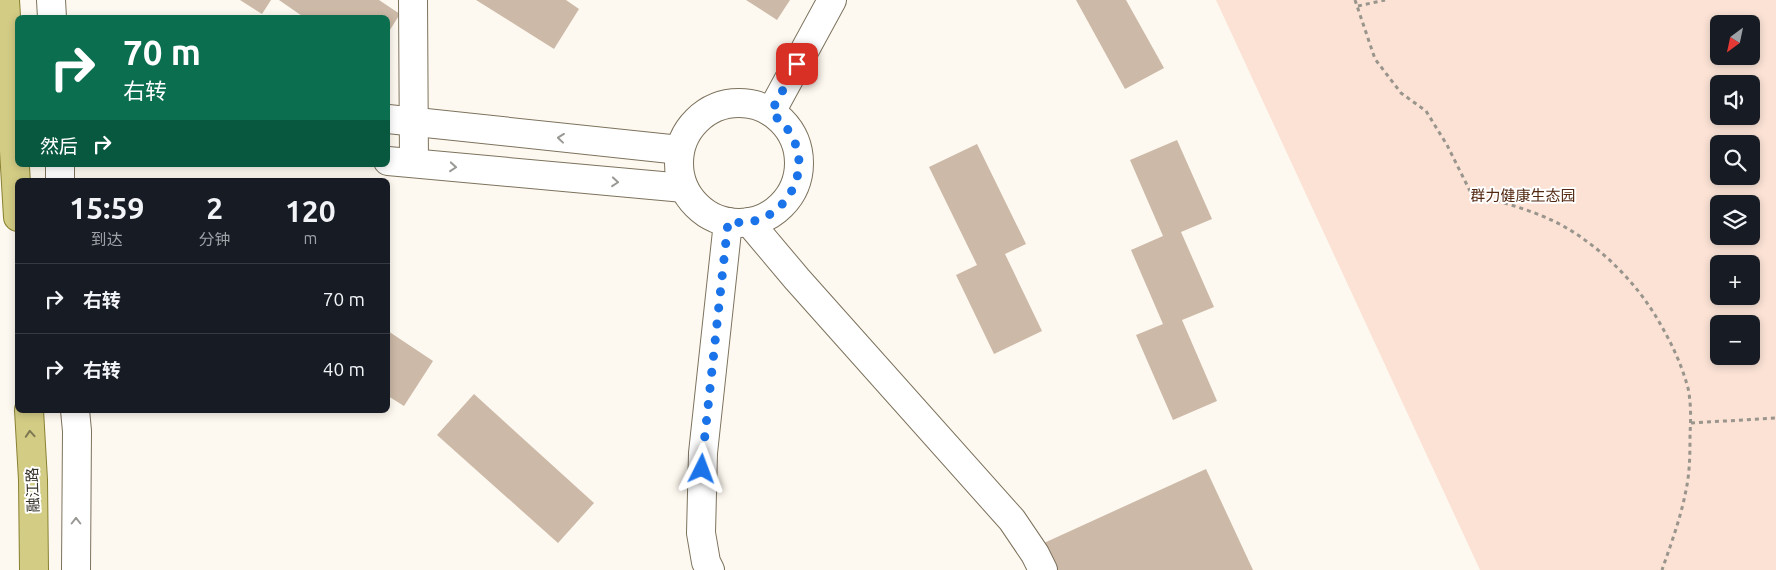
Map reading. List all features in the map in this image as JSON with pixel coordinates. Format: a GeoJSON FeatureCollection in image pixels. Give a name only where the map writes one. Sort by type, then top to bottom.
{"type":"FeatureCollection","features":[{"type":"Feature","properties":{"kind":"main road"},"geometry":{"type":"LineString","coordinates":[[5,0],[15,167]]}},
{"type":"Feature","properties":{"kind":"main road","name":"融江路"},"geometry":{"type":"LineString","coordinates":[[28,413],[33,480],[34,570]]}},
{"type":"Feature","properties":{"kind":"street"},"geometry":{"type":"LineString","coordinates":[[51,0],[52,15]]}},
{"type":"Feature","properties":{"kind":"street"},"geometry":{"type":"LineString","coordinates":[[413,0],[414,122],[401,162],[684,188]]}},
{"type":"Feature","properties":{"kind":"street"},"geometry":{"type":"LineString","coordinates":[[771,112],[832,0]]}},
{"type":"Feature","properties":{"kind":"street"},"geometry":{"type":"LineString","coordinates":[[734,103],[754,104],[771,112],[786,126],[796,144],[799,164],[795,185],[784,202],[768,215],[739,222],[710,216],[695,204],[684,188],[678,170],[680,150],[686,132],[699,117],[715,107],[734,103]]}},
{"type":"Feature","properties":{"kind":"street"},"geometry":{"type":"LineString","coordinates":[[390,119],[680,150]]}},
{"type":"Feature","properties":{"kind":"street"},"geometry":{"type":"LineString","coordinates":[[710,570],[706,562],[701,533],[703,453],[739,222]]}},
{"type":"Feature","properties":{"kind":"street"},"geometry":{"type":"LineString","coordinates":[[739,222],[796,279],[1012,520],[1035,554],[1043,570]]}},
{"type":"Feature","properties":{"kind":"street"},"geometry":{"type":"LineString","coordinates":[[75,413],[76,570]]}},
{"type":"Feature","properties":{"kind":"path"},"geometry":{"type":"LineString","coordinates":[[1355,0],[1375,59],[1401,93],[1426,112],[1447,145],[1470,194],[1539,215],[1569,229],[1593,246],[1618,268],[1644,298],[1678,357],[1688,389],[1691,423],[1690,459],[1687,489],[1662,570]]}},
{"type":"Feature","properties":{"kind":"path"},"geometry":{"type":"LineString","coordinates":[[1358,6],[1385,0]]}},
{"type":"Feature","properties":{"kind":"path"},"geometry":{"type":"LineString","coordinates":[[1691,423],[1776,418]]}},
{"type":"Feature","properties":{"kind":"green space","name":"群力健康生态园"},"geometry":{"type":"Polygon","coordinates":[[[1216,0],[1776,0],[1776,570],[1480,570],[1216,0]]]}},
{"type":"Feature","properties":{"kind":"building"},"geometry":{"type":"Polygon","coordinates":[[[240,0],[271,0],[262,14],[240,0]]]}},
{"type":"Feature","properties":{"kind":"building"},"geometry":{"type":"Polygon","coordinates":[[[279,0],[379,0],[400,14],[390,30],[390,15],[301,15],[279,0]]]}},
{"type":"Feature","properties":{"kind":"building"},"geometry":{"type":"Polygon","coordinates":[[[476,0],[566,0],[579,9],[554,49],[476,0]]]}},
{"type":"Feature","properties":{"kind":"building"},"geometry":{"type":"Polygon","coordinates":[[[746,0],[790,0],[777,20],[746,0]]]}},
{"type":"Feature","properties":{"kind":"building"},"geometry":{"type":"Polygon","coordinates":[[[1076,0],[1126,0],[1164,68],[1125,89],[1076,0]]]}},
{"type":"Feature","properties":{"kind":"building"},"geometry":{"type":"Polygon","coordinates":[[[1177,140],[1212,219],[1181,232],[1214,307],[1182,320],[1217,401],[1173,420],[1136,335],[1163,324],[1131,250],[1163,236],[1130,160],[1177,140]]]}},
{"type":"Feature","properties":{"kind":"building"},"geometry":{"type":"Polygon","coordinates":[[[977,144],[1026,244],[1005,254],[1042,331],[994,354],[956,275],[977,265],[929,167],[977,144]]]}},
{"type":"Feature","properties":{"kind":"building"},"geometry":{"type":"Polygon","coordinates":[[[390,332],[433,361],[404,406],[390,397],[390,332]]]}},
{"type":"Feature","properties":{"kind":"building"},"geometry":{"type":"Polygon","coordinates":[[[474,394],[594,503],[558,543],[437,435],[474,394]]]}},
{"type":"Feature","properties":{"kind":"building"},"geometry":{"type":"Polygon","coordinates":[[[1206,469],[1253,570],[1058,570],[1044,543],[1206,469]]]}},
{"type":"Feature","properties":{"kind":"route"},"geometry":{"type":"LineString","coordinates":[[702,469],[728,222],[749,222],[768,215],[784,202],[795,185],[799,164],[796,144],[786,126],[771,112],[797,64]]}}]}
